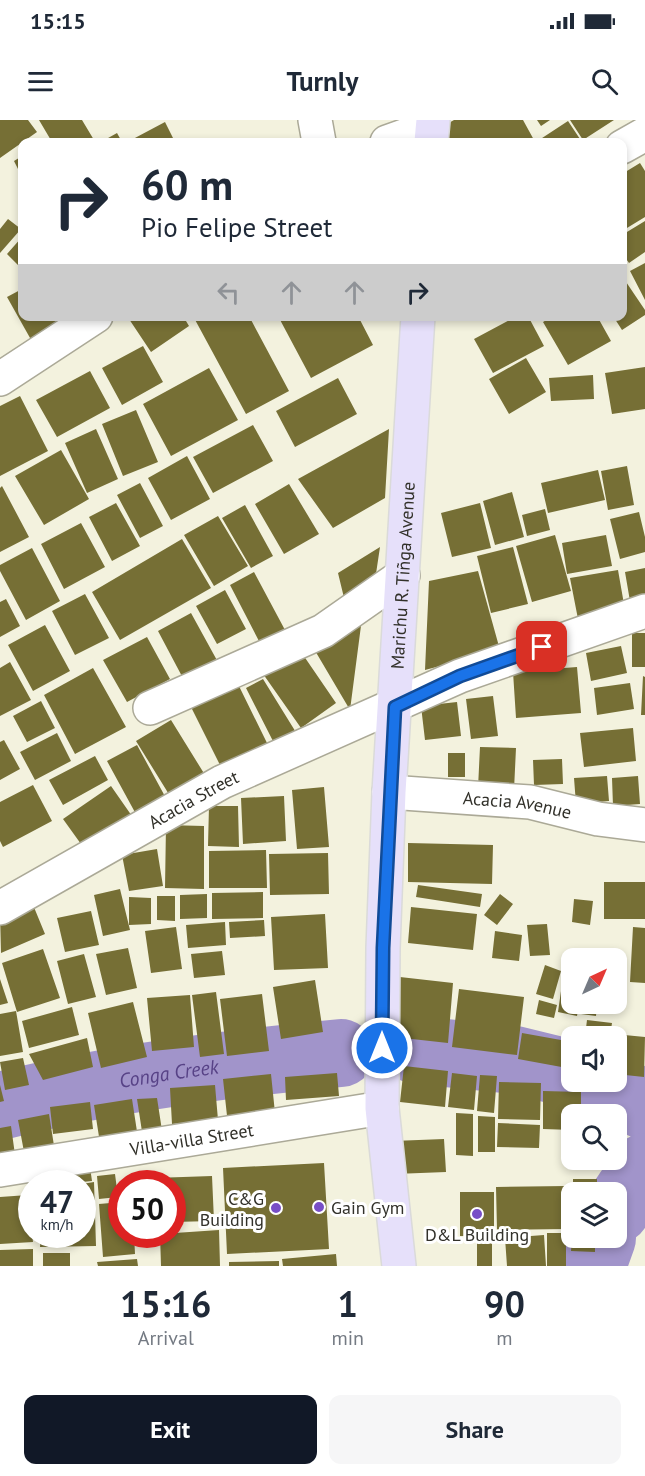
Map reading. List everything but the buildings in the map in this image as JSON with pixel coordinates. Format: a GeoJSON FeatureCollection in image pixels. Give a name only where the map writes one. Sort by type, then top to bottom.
{"type":"FeatureCollection","features":[{"type":"Feature","properties":{"kind":"main road","name":"Marichu R. Tiñga Avenue"},"geometry":{"type":"LineString","coordinates":[[399,1266],[382,1108],[383,948],[389,792],[418,321]]}},
{"type":"Feature","properties":{"kind":"street"},"geometry":{"type":"LineString","coordinates":[[315,120],[318,138]]}},
{"type":"Feature","properties":{"kind":"street"},"geometry":{"type":"LineString","coordinates":[[402,138],[432,130]]}},
{"type":"Feature","properties":{"kind":"street"},"geometry":{"type":"LineString","coordinates":[[627,144],[645,134]]}},
{"type":"Feature","properties":{"kind":"street"},"geometry":{"type":"LineString","coordinates":[[0,379],[88,321]]}},
{"type":"Feature","properties":{"kind":"street"},"geometry":{"type":"LineString","coordinates":[[150,708],[323,632],[403,575]]}},
{"type":"Feature","properties":{"kind":"street","name":"Acacia Street"},"geometry":{"type":"LineString","coordinates":[[0,908],[222,782],[395,707],[460,676],[645,611]]}},
{"type":"Feature","properties":{"kind":"street","name":"Acacia Avenue"},"geometry":{"type":"LineString","coordinates":[[389,792],[530,802],[598,819],[645,825]]}},
{"type":"Feature","properties":{"kind":"street","name":"Villa-villa Street"},"geometry":{"type":"LineString","coordinates":[[0,1170],[382,1108]]}},
{"type":"Feature","properties":{"kind":"waterway"},"geometry":{"type":"LineString","coordinates":[[416,1050],[515,1060],[561,1071]]}},
{"type":"Feature","properties":{"kind":"waterway","name":"Conga Creek"},"geometry":{"type":"LineString","coordinates":[[0,1106],[84,1087],[169,1073],[341,1053]]}},
{"type":"Feature","properties":{"kind":"waterway"},"geometry":{"type":"LineString","coordinates":[[622,1092],[645,1106]]}},
{"type":"Feature","properties":{"kind":"waterway"},"geometry":{"type":"LineString","coordinates":[[627,1194],[645,1167]]}},
{"type":"Feature","properties":{"kind":"waterway"},"geometry":{"type":"LineString","coordinates":[[592,1266],[598,1248]]}},
{"type":"Feature","properties":{"kind":"place","name":"Gain Gym"},"geometry":{"type":"Point","coordinates":[319,1207]}},
{"type":"Feature","properties":{"kind":"place","name":"C&G Building"},"geometry":{"type":"Point","coordinates":[276,1208]}},
{"type":"Feature","properties":{"kind":"place","name":"D&L Building"},"geometry":{"type":"Point","coordinates":[477,1214]}},
{"type":"Feature","properties":{"kind":"route"},"geometry":{"type":"LineString","coordinates":[[382,1048],[383,948],[395,707],[460,676],[542,647]]}}]}
